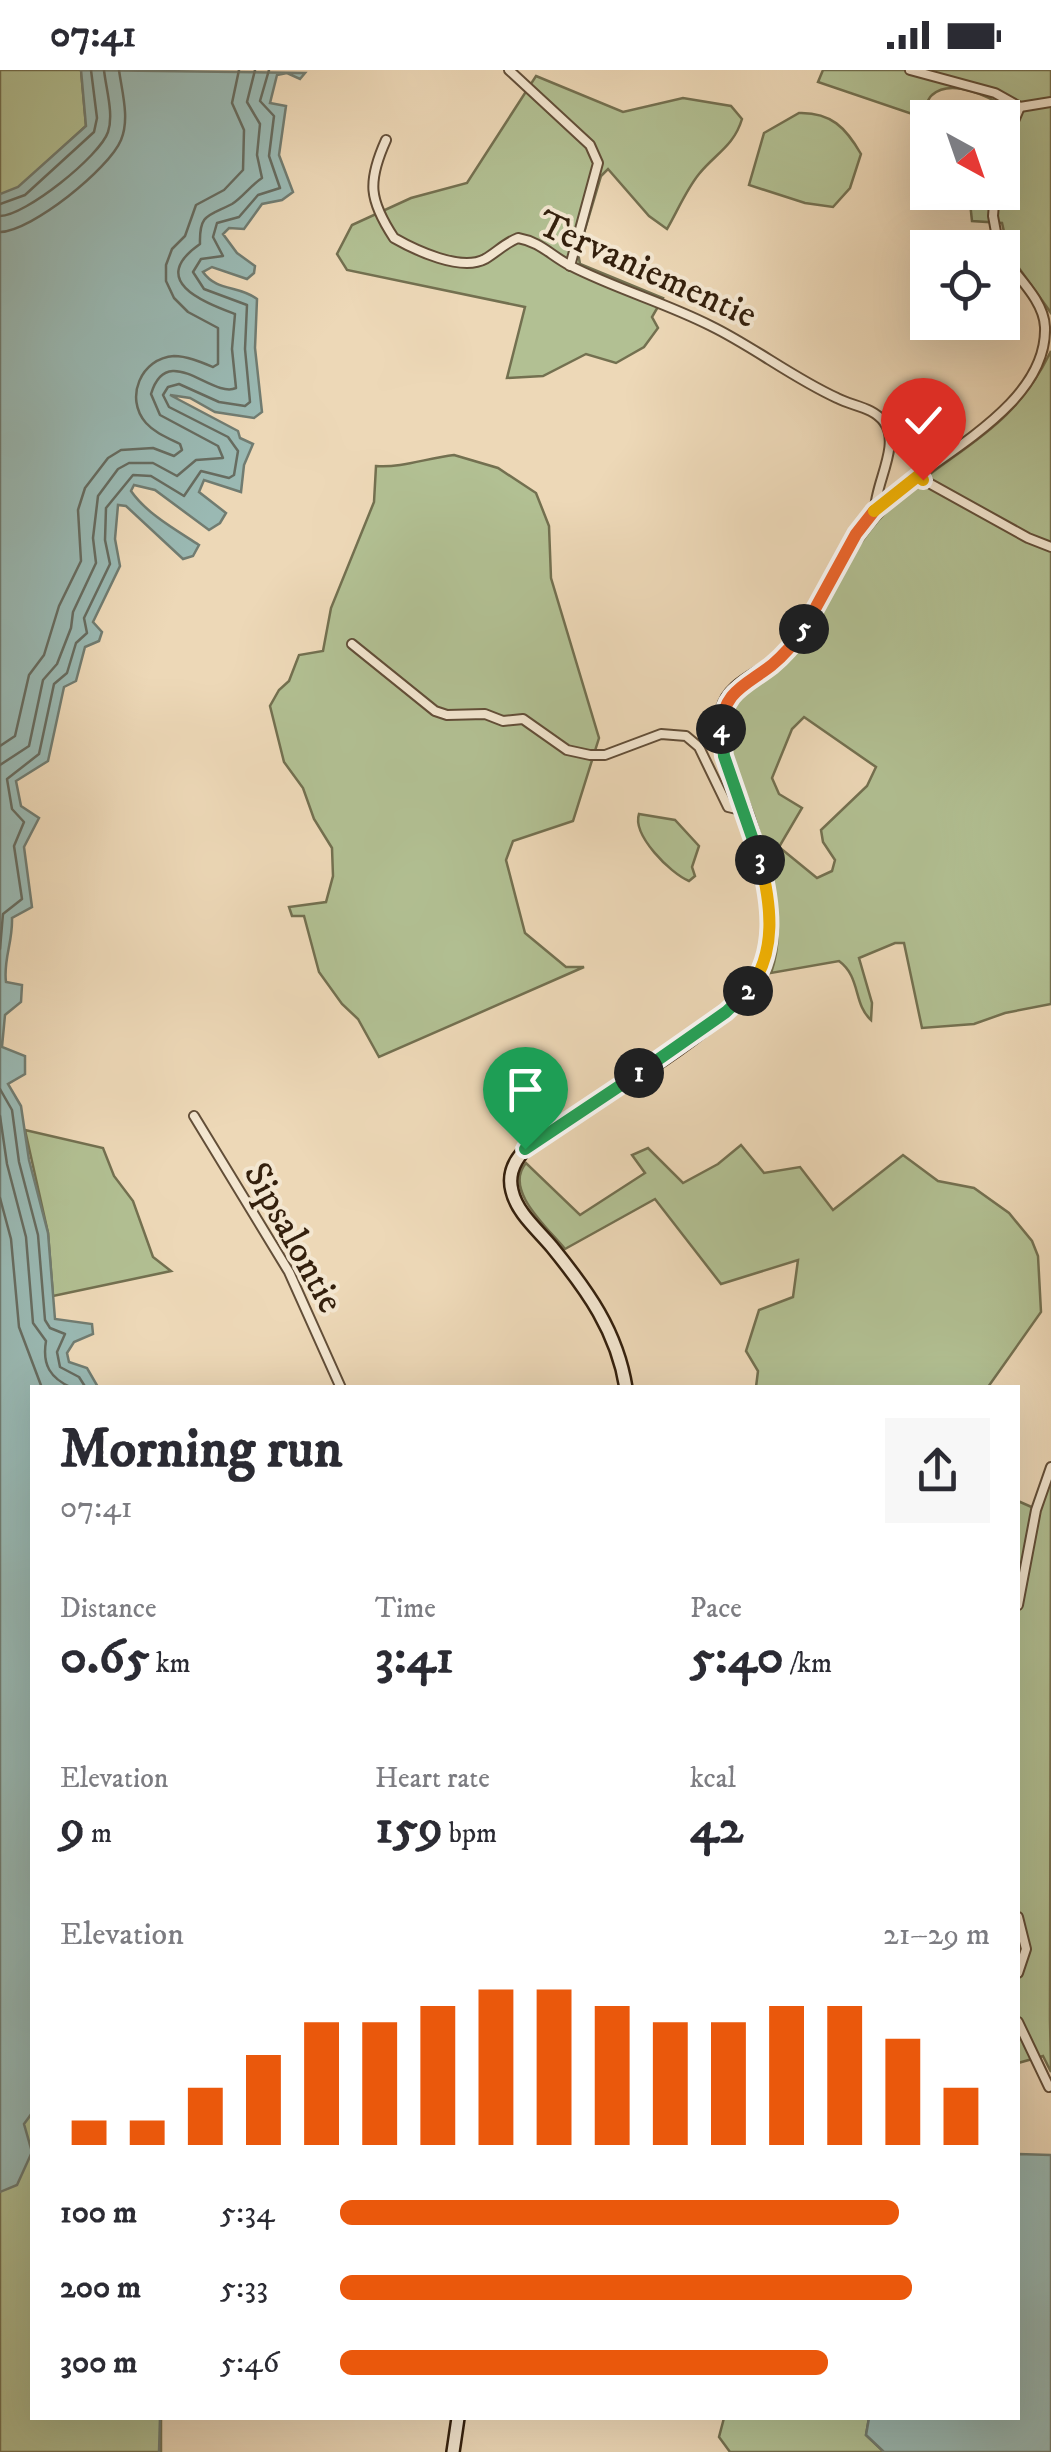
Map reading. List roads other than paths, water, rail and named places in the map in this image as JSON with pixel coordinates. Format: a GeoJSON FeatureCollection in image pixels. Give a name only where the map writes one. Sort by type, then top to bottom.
{"type":"FeatureCollection","features":[{"type":"Feature","properties":{"kind":"street"},"geometry":{"type":"LineString","coordinates":[[509,70],[576,131],[592,148],[598,163],[570,266]]}},
{"type":"Feature","properties":{"kind":"street"},"geometry":{"type":"LineString","coordinates":[[910,70],[995,92],[1008,100]]}},
{"type":"Feature","properties":{"kind":"street"},"geometry":{"type":"LineString","coordinates":[[1020,107],[1051,102]]}},
{"type":"Feature","properties":{"kind":"street","name":"Tervaniementie"},"geometry":{"type":"LineString","coordinates":[[386,140],[372,169],[378,211],[394,238],[410,247],[470,264],[482,261],[518,238],[534,240],[570,266],[707,324],[836,398],[874,413],[885,423],[890,435],[890,448],[875,494],[875,510]]}},
{"type":"Feature","properties":{"kind":"street"},"geometry":{"type":"LineString","coordinates":[[625,1385],[608,1325],[512,1194],[511,1176],[516,1160],[530,1144],[699,1031],[752,986],[768,948],[770,920],[765,881],[720,739],[723,707],[736,687],[790,647],[856,534],[875,510],[993,419],[1021,389],[1044,339],[1044,320],[1020,279]]}},
{"type":"Feature","properties":{"kind":"street"},"geometry":{"type":"LineString","coordinates":[[918,476],[1028,538],[1051,546]]}},
{"type":"Feature","properties":{"kind":"street"},"geometry":{"type":"LineString","coordinates":[[352,644],[434,711],[447,715],[484,714],[503,721],[523,719],[577,754],[606,754],[661,734],[686,736],[699,747],[728,807],[745,811]]}},
{"type":"Feature","properties":{"kind":"street","name":"Sipsalontie"},"geometry":{"type":"LineString","coordinates":[[194,1116],[290,1272],[340,1385]]}},
{"type":"Feature","properties":{"kind":"street"},"geometry":{"type":"LineString","coordinates":[[1020,1595],[1039,1499],[1051,1468]]}},
{"type":"Feature","properties":{"kind":"street"},"geometry":{"type":"LineString","coordinates":[[1020,1925],[1026,1948],[1020,1967]]}},
{"type":"Feature","properties":{"kind":"street"},"geometry":{"type":"LineString","coordinates":[[1020,2026],[1049,2087]]}},
{"type":"Feature","properties":{"kind":"street"},"geometry":{"type":"LineString","coordinates":[[453,2452],[458,2420]]}},
{"type":"Feature","properties":{"kind":"water"},"geometry":{"type":"Polygon","coordinates":[[[81,70],[305,73],[300,79],[287,73],[277,75],[270,103],[286,106],[279,155],[293,192],[282,200],[262,204],[244,229],[229,228],[223,234],[237,253],[255,266],[254,273],[247,279],[212,267],[203,272],[221,286],[257,299],[255,348],[262,412],[254,418],[215,412],[190,398],[170,395],[238,431],[240,438],[253,444],[244,465],[241,492],[204,480],[199,492],[226,513],[209,530],[155,490],[134,485],[131,491],[145,507],[199,545],[193,556],[183,559],[126,506],[118,505],[115,539],[120,566],[93,622],[102,632],[99,641],[85,647],[76,681],[64,687],[48,761],[16,781],[21,806],[39,818],[24,847],[32,907],[12,918],[6,966],[6,982],[22,985],[21,1002],[5,1015],[2,1047],[25,1056],[25,1074],[8,1084],[21,1106],[29,1160],[48,1233],[55,1319],[92,1324],[93,1334],[74,1342],[67,1353],[69,1362],[87,1368],[97,1385],[30,1385],[30,2116],[24,2124],[30,2156],[17,2185],[0,2192],[0,194],[18,187],[86,126],[81,70]]]}},
{"type":"Feature","properties":{"kind":"water"},"geometry":{"type":"Polygon","coordinates":[[[1020,2154],[1051,2155],[1051,2452],[884,2452],[866,2435],[869,2420],[1020,2420],[1020,2154]]]}},
{"type":"Feature","properties":{"kind":"waterway"},"geometry":{"type":"LineString","coordinates":[[159,2452],[160,2420]]}}]}
